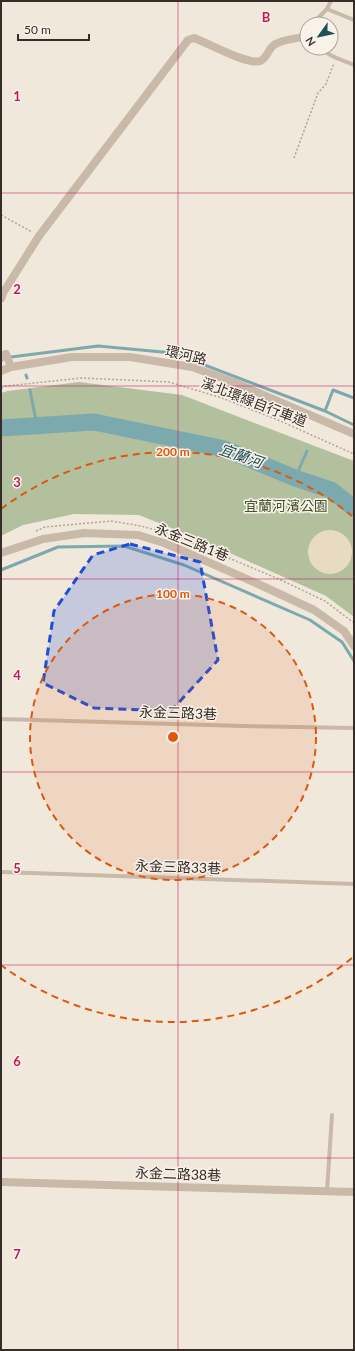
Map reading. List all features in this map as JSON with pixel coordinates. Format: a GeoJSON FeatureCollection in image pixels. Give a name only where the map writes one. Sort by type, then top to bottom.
{"type":"FeatureCollection","features":[{"type":"Feature","properties":{"kind":"street"},"geometry":{"type":"LineString","coordinates":[[1,299],[3,293],[39,236],[188,40],[194,38],[230,54],[258,62],[262,60],[278,42],[299,38]]}},
{"type":"Feature","properties":{"kind":"street"},"geometry":{"type":"LineString","coordinates":[[1,356],[6,354],[11,367]]}},
{"type":"Feature","properties":{"kind":"street","name":"環河路"},"geometry":{"type":"LineString","coordinates":[[1,371],[11,367],[72,357],[130,357],[192,367],[236,383],[354,434]]}},
{"type":"Feature","properties":{"kind":"street","name":"永金三路1巷"},"geometry":{"type":"LineString","coordinates":[[1,553],[44,539],[84,534],[138,535],[183,550],[314,610],[344,631],[354,646]]}},
{"type":"Feature","properties":{"kind":"street","name":"永金二路38巷"},"geometry":{"type":"LineString","coordinates":[[1,1182],[354,1192]]}},
{"type":"Feature","properties":{"kind":"lane"},"geometry":{"type":"LineString","coordinates":[[320,16],[327,9],[331,1]]}},
{"type":"Feature","properties":{"kind":"lane"},"geometry":{"type":"LineString","coordinates":[[327,9],[354,20]]}},
{"type":"Feature","properties":{"kind":"lane"},"geometry":{"type":"LineString","coordinates":[[332,56],[354,65]]}},
{"type":"Feature","properties":{"kind":"lane","name":"永金三路3巷"},"geometry":{"type":"LineString","coordinates":[[1,719],[354,728]]}},
{"type":"Feature","properties":{"kind":"lane","name":"永金三路33巷"},"geometry":{"type":"LineString","coordinates":[[1,872],[354,884]]}},
{"type":"Feature","properties":{"kind":"lane"},"geometry":{"type":"LineString","coordinates":[[327,1191],[332,1115]]}},
{"type":"Feature","properties":{"kind":"path"},"geometry":{"type":"LineString","coordinates":[[294,158],[318,93],[326,84],[336,58]]}},
{"type":"Feature","properties":{"kind":"path"},"geometry":{"type":"LineString","coordinates":[[1,215],[39,236]]}},
{"type":"Feature","properties":{"kind":"path","name":"溪北環線自行車道"},"geometry":{"type":"LineString","coordinates":[[1,388],[6,386],[82,378],[169,382],[222,398],[278,420],[354,454]]}},
{"type":"Feature","properties":{"kind":"highlighted area"},"geometry":{"type":"Polygon","coordinates":[[[130,544],[200,562],[218,660],[171,711],[94,708],[43,683],[54,611],[93,555],[130,544]]]}},
{"type":"Feature","properties":{"kind":"green space","name":"宜蘭河濱公園"},"geometry":{"type":"Polygon","coordinates":[[[79,382],[182,395],[354,461],[354,617],[326,596],[201,540],[139,515],[74,514],[23,525],[1,536],[1,393],[79,382]]]}},
{"type":"Feature","properties":{"kind":"shaded area"},"geometry":{"type":"Polygon","coordinates":[[[330,530],[342,534],[348,540],[352,552],[348,564],[342,570],[330,574],[318,570],[312,564],[308,552],[312,540],[318,534],[330,530]]]}},
{"type":"Feature","properties":{"kind":"waterway"},"geometry":{"type":"LineString","coordinates":[[11,357],[98,346],[173,353],[325,411],[354,425]]}},
{"type":"Feature","properties":{"kind":"waterway"},"geometry":{"type":"LineString","coordinates":[[30,390],[37,426]]}},
{"type":"Feature","properties":{"kind":"waterway"},"geometry":{"type":"LineString","coordinates":[[325,411],[333,390],[354,398]]}},
{"type":"Feature","properties":{"kind":"waterway","name":"宜蘭河"},"geometry":{"type":"LineString","coordinates":[[1,428],[94,422],[225,449],[295,478],[331,490],[354,508]]}},
{"type":"Feature","properties":{"kind":"waterway"},"geometry":{"type":"LineString","coordinates":[[295,478],[307,451]]}},
{"type":"Feature","properties":{"kind":"waterway"},"geometry":{"type":"LineString","coordinates":[[1,570],[58,547],[124,546],[184,565],[310,620],[342,642],[354,661]]}}]}
